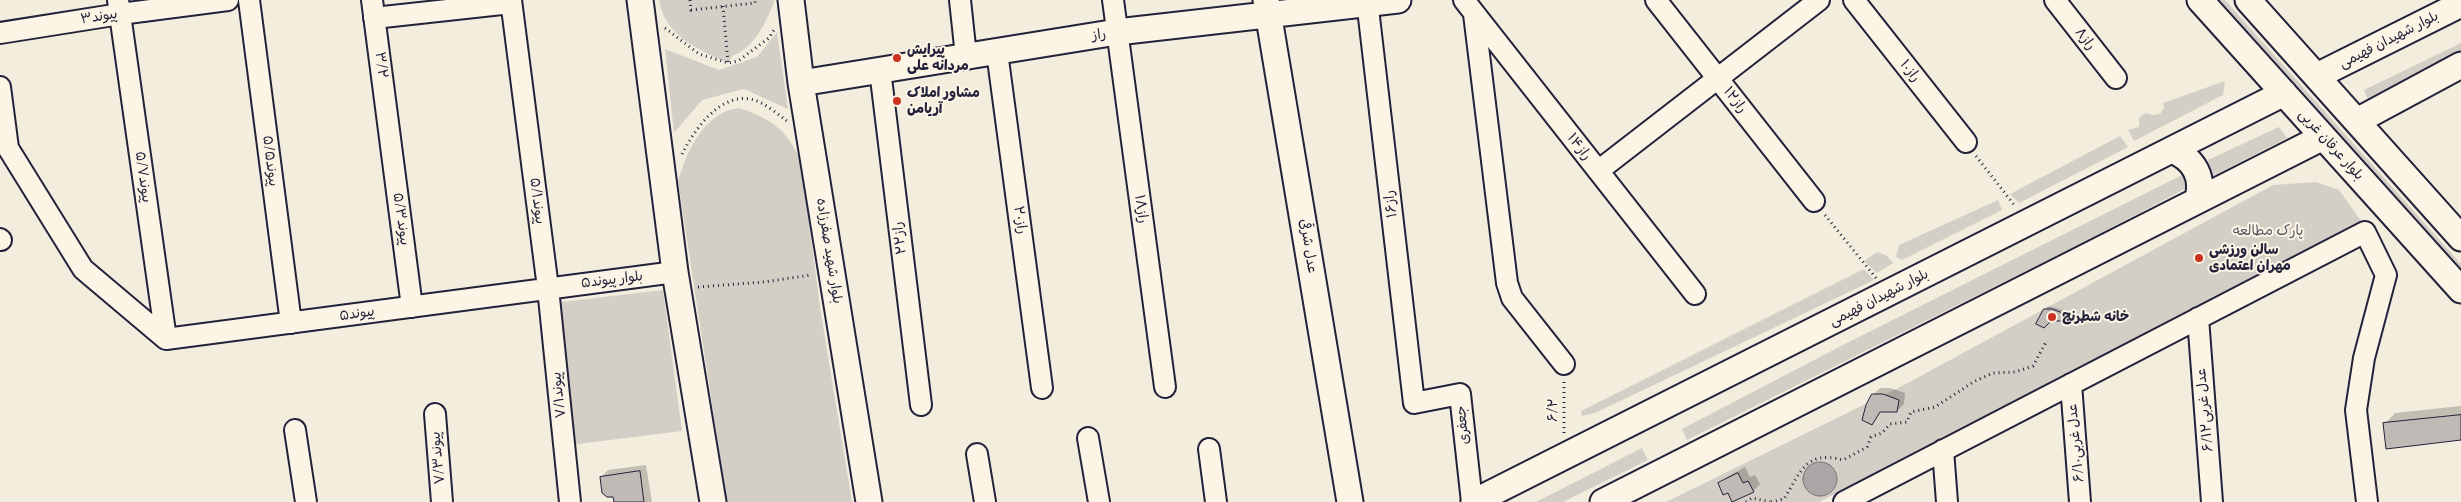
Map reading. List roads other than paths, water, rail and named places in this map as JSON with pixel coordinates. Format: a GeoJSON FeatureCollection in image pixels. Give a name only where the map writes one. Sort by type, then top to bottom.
{"type":"FeatureCollection","features":[{"type":"Feature","properties":{"kind":"street","name":"پیوند۳"},"geometry":{"type":"LineString","coordinates":[[0,33],[119,7],[228,0]]}},
{"type":"Feature","properties":{"kind":"street","name":"پیوند۵/۵"},"geometry":{"type":"LineString","coordinates":[[249,0],[291,322]]}},
{"type":"Feature","properties":{"kind":"street"},"geometry":{"type":"LineString","coordinates":[[640,0],[677,282],[713,502]]}},
{"type":"Feature","properties":{"kind":"street"},"geometry":{"type":"LineString","coordinates":[[960,0],[966,56]]}},
{"type":"Feature","properties":{"kind":"street","name":"راز۱۸"},"geometry":{"type":"LineString","coordinates":[[1113,0],[1165,387]]}},
{"type":"Feature","properties":{"kind":"street","name":"راز"},"geometry":{"type":"LineString","coordinates":[[801,84],[1268,8],[1398,0]]}},
{"type":"Feature","properties":{"kind":"street","name":"راز۱۲"},"geometry":{"type":"LineString","coordinates":[[1656,0],[1814,201]]}},
{"type":"Feature","properties":{"kind":"street"},"geometry":{"type":"LineString","coordinates":[[1598,171],[1819,0]]}},
{"type":"Feature","properties":{"kind":"street","name":"راز۱۰"},"geometry":{"type":"LineString","coordinates":[[1854,0],[1966,142]]}},
{"type":"Feature","properties":{"kind":"street","name":"راز۸"},"geometry":{"type":"LineString","coordinates":[[2055,0],[2116,78]]}},
{"type":"Feature","properties":{"kind":"street","name":"بلوار عرفان غربی"},"geometry":{"type":"LineString","coordinates":[[2200,0],[2461,290]]}},
{"type":"Feature","properties":{"kind":"street"},"geometry":{"type":"LineString","coordinates":[[2248,0],[2461,238]]}},
{"type":"Feature","properties":{"kind":"street"},"geometry":{"type":"LineString","coordinates":[[373,9],[511,2]]}},
{"type":"Feature","properties":{"kind":"street","name":"پیوند۵/۱"},"geometry":{"type":"LineString","coordinates":[[511,2],[548,288]]}},
{"type":"Feature","properties":{"kind":"street","name":"بلوار شهید صفرزاده"},"geometry":{"type":"LineString","coordinates":[[791,2],[801,84],[869,502]]}},
{"type":"Feature","properties":{"kind":"street","name":"راز۱۶"},"geometry":{"type":"LineString","coordinates":[[1367,2],[1414,403]]}},
{"type":"Feature","properties":{"kind":"street","name":"بلوار شهیدان فهیمی"},"geometry":{"type":"LineString","coordinates":[[2317,76],[2461,4]]}},
{"type":"Feature","properties":{"kind":"street","name":"پیوند۵/۷"},"geometry":{"type":"LineString","coordinates":[[119,7],[166,339]]}},
{"type":"Feature","properties":{"kind":"street"},"geometry":{"type":"LineString","coordinates":[[1469,7],[1507,283],[1512,298],[1564,364]]}},
{"type":"Feature","properties":{"kind":"street","name":"راز۱۴"},"geometry":{"type":"LineString","coordinates":[[1469,7],[1695,294]]}},
{"type":"Feature","properties":{"kind":"street","name":"عدل شرقی"},"geometry":{"type":"LineString","coordinates":[[1268,8],[1353,499]]}},
{"type":"Feature","properties":{"kind":"street","name":"۳/۲"},"geometry":{"type":"LineString","coordinates":[[373,9],[389,131]]}},
{"type":"Feature","properties":{"kind":"street","name":"راز۲۰"},"geometry":{"type":"LineString","coordinates":[[997,52],[1042,388]]}},
{"type":"Feature","properties":{"kind":"street"},"geometry":{"type":"LineString","coordinates":[[2357,121],[2461,65]]}},
{"type":"Feature","properties":{"kind":"street","name":"راز۲۲"},"geometry":{"type":"LineString","coordinates":[[880,70],[920,405]]}},
{"type":"Feature","properties":{"kind":"street"},"geometry":{"type":"LineString","coordinates":[[0,87],[8,148],[83,269],[166,339]]}},
{"type":"Feature","properties":{"kind":"street","name":"بلوار شهیدان فهیمی"},"geometry":{"type":"LineString","coordinates":[[1473,502],[2284,93]]}},
{"type":"Feature","properties":{"kind":"street","name":"پیوند۵/۳"},"geometry":{"type":"LineString","coordinates":[[389,131],[412,306]]}},
{"type":"Feature","properties":{"kind":"street"},"geometry":{"type":"LineString","coordinates":[[1603,502],[2323,137]]}},
{"type":"Feature","properties":{"kind":"street"},"geometry":{"type":"LineString","coordinates":[[2172,150],[2184,155],[2194,167],[2201,180],[2201,190],[2197,201]]}},
{"type":"Feature","properties":{"kind":"street"},"geometry":{"type":"LineString","coordinates":[[1844,502],[2365,232],[2386,275],[2364,358],[2356,410],[2367,502]]}},
{"type":"Feature","properties":{"kind":"street","name":"بلوار پیوند۵"},"geometry":{"type":"LineString","coordinates":[[548,288],[677,282]]}},
{"type":"Feature","properties":{"kind":"street","name":"پیوند۵"},"geometry":{"type":"LineString","coordinates":[[166,339],[548,288]]}},
{"type":"Feature","properties":{"kind":"street","name":"پیوند۷/۱"},"geometry":{"type":"LineString","coordinates":[[548,288],[570,502]]}},
{"type":"Feature","properties":{"kind":"street","name":"۶/۱۲عدل غربی"},"geometry":{"type":"LineString","coordinates":[[2198,318],[2212,502]]}},
{"type":"Feature","properties":{"kind":"street","name":"۶/۱۰عدل غربی"},"geometry":{"type":"LineString","coordinates":[[2071,384],[2080,502]]}},
{"type":"Feature","properties":{"kind":"street","name":"جعفری"},"geometry":{"type":"LineString","coordinates":[[1414,403],[1460,394],[1473,502]]}},
{"type":"Feature","properties":{"kind":"street","name":"پیوند۷/۳"},"geometry":{"type":"LineString","coordinates":[[435,414],[442,502]]}},
{"type":"Feature","properties":{"kind":"street"},"geometry":{"type":"LineString","coordinates":[[295,430],[306,502]]}},
{"type":"Feature","properties":{"kind":"street"},"geometry":{"type":"LineString","coordinates":[[1088,438],[1099,502]]}},
{"type":"Feature","properties":{"kind":"street"},"geometry":{"type":"LineString","coordinates":[[1209,449],[1216,502]]}},
{"type":"Feature","properties":{"kind":"street"},"geometry":{"type":"LineString","coordinates":[[1943,450],[1948,502]]}},
{"type":"Feature","properties":{"kind":"street"},"geometry":{"type":"LineString","coordinates":[[977,454],[986,502]]}},
{"type":"Feature","properties":{"kind":"place","name":"پیرایش مردانه علی"},"geometry":{"type":"Point","coordinates":[897,58]}},
{"type":"Feature","properties":{"kind":"place","name":"مشاور املاک آریامن"},"geometry":{"type":"Point","coordinates":[897,101]}},
{"type":"Feature","properties":{"kind":"place","name":"سالن ورزشی مهران اعتمادی"},"geometry":{"type":"Point","coordinates":[2199,258]}},
{"type":"Feature","properties":{"kind":"place","name":"خانه شطرنج"},"geometry":{"type":"Point","coordinates":[2052,317]}},
{"type":"Feature","properties":{"kind":"park label","name":"پارک مطالعه"},"geometry":{"type":"Point","coordinates":[2268,231]}}]}
